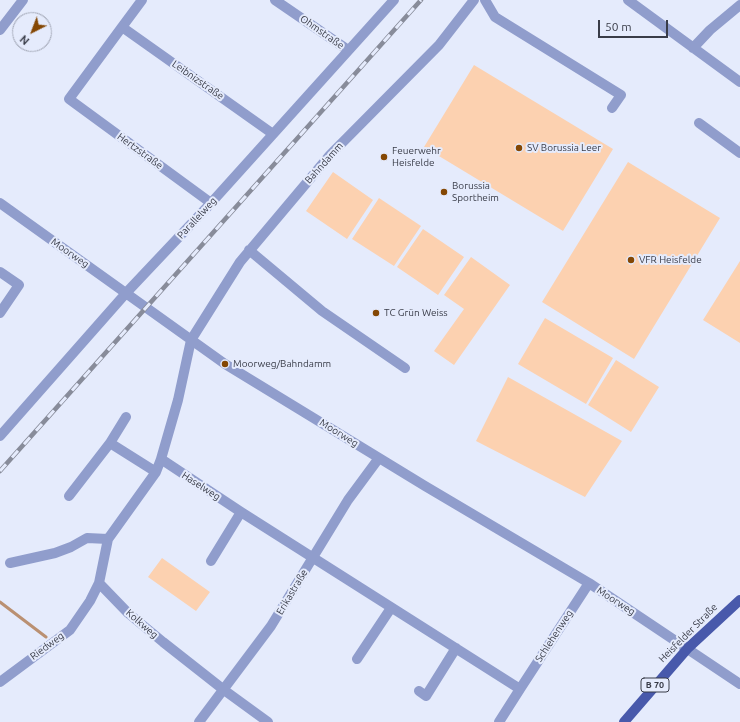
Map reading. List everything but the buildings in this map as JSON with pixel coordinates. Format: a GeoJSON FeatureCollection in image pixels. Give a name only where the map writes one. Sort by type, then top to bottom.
{"type":"FeatureCollection","features":[{"type":"Feature","properties":{"kind":"main road","name":"Heisfelder Straße"},"geometry":{"type":"LineString","coordinates":[[624,722],[688,648],[740,600]]}},
{"type":"Feature","properties":{"kind":"street"},"geometry":{"type":"LineString","coordinates":[[0,30],[23,0]]}},
{"type":"Feature","properties":{"kind":"street"},"geometry":{"type":"LineString","coordinates":[[122,27],[142,0]]}},
{"type":"Feature","properties":{"kind":"street","name":"Ohmstraße"},"geometry":{"type":"LineString","coordinates":[[275,0],[348,50]]}},
{"type":"Feature","properties":{"kind":"street","name":"Parallelweg"},"geometry":{"type":"LineString","coordinates":[[0,436],[127,292],[211,203],[394,0]]}},
{"type":"Feature","properties":{"kind":"street","name":"Bahndamm"},"geometry":{"type":"LineString","coordinates":[[191,340],[249,250],[330,154],[439,45],[474,0]]}},
{"type":"Feature","properties":{"kind":"street"},"geometry":{"type":"LineString","coordinates":[[485,0],[495,17],[621,95],[612,108]]}},
{"type":"Feature","properties":{"kind":"street"},"geometry":{"type":"LineString","coordinates":[[628,0],[740,82]]}},
{"type":"Feature","properties":{"kind":"street"},"geometry":{"type":"LineString","coordinates":[[693,48],[710,30],[740,5]]}},
{"type":"Feature","properties":{"kind":"street","name":"Hertzstraße"},"geometry":{"type":"LineString","coordinates":[[122,27],[69,99],[211,203]]}},
{"type":"Feature","properties":{"kind":"street","name":"Leibnizstraße"},"geometry":{"type":"LineString","coordinates":[[122,27],[273,134]]}},
{"type":"Feature","properties":{"kind":"street"},"geometry":{"type":"LineString","coordinates":[[700,123],[740,153]]}},
{"type":"Feature","properties":{"kind":"street","name":"Moorweg"},"geometry":{"type":"LineString","coordinates":[[0,203],[51,241],[127,292],[225,364],[588,584],[688,648],[740,684]]}},
{"type":"Feature","properties":{"kind":"street"},"geometry":{"type":"LineString","coordinates":[[249,250],[322,311],[405,368]]}},
{"type":"Feature","properties":{"kind":"street"},"geometry":{"type":"LineString","coordinates":[[0,272],[19,285],[0,313]]}},
{"type":"Feature","properties":{"kind":"street"},"geometry":{"type":"LineString","coordinates":[[99,583],[108,538],[156,472],[161,459],[178,400],[191,340]]}},
{"type":"Feature","properties":{"kind":"street"},"geometry":{"type":"LineString","coordinates":[[69,496],[110,443],[126,417]]}},
{"type":"Feature","properties":{"kind":"street"},"geometry":{"type":"LineString","coordinates":[[110,443],[156,472]]}},
{"type":"Feature","properties":{"kind":"street","name":"Erikastraße"},"geometry":{"type":"LineString","coordinates":[[199,722],[271,626],[348,500],[379,458]]}},
{"type":"Feature","properties":{"kind":"street","name":"Haselweg"},"geometry":{"type":"LineString","coordinates":[[161,459],[312,558]]}},
{"type":"Feature","properties":{"kind":"street"},"geometry":{"type":"LineString","coordinates":[[211,561],[241,512]]}},
{"type":"Feature","properties":{"kind":"street"},"geometry":{"type":"LineString","coordinates":[[10,563],[55,553],[71,547],[87,538],[108,538]]}},
{"type":"Feature","properties":{"kind":"street"},"geometry":{"type":"LineString","coordinates":[[312,558],[520,689]]}},
{"type":"Feature","properties":{"kind":"street","name":"Riedweg"},"geometry":{"type":"LineString","coordinates":[[0,682],[70,630],[90,601],[99,583]]}},
{"type":"Feature","properties":{"kind":"street","name":"Kolkweg"},"geometry":{"type":"LineString","coordinates":[[99,583],[128,613],[163,642],[224,690],[268,722]]}},
{"type":"Feature","properties":{"kind":"street","name":"Schlehenweg"},"geometry":{"type":"LineString","coordinates":[[499,722],[588,584]]}},
{"type":"Feature","properties":{"kind":"street"},"geometry":{"type":"LineString","coordinates":[[357,658],[391,608]]}},
{"type":"Feature","properties":{"kind":"street"},"geometry":{"type":"LineString","coordinates":[[419,691],[426,696],[456,648]]}},
{"type":"Feature","properties":{"kind":"shaded area","name":"SV Borussia Leer"},"geometry":{"type":"Polygon","coordinates":[[[474,65],[613,149],[563,231],[424,147],[474,65]]]}},
{"type":"Feature","properties":{"kind":"shaded area","name":"VFR Heisfelde"},"geometry":{"type":"Polygon","coordinates":[[[628,162],[720,218],[634,359],[542,302],[628,162]]]}},
{"type":"Feature","properties":{"kind":"shaded area"},"geometry":{"type":"Polygon","coordinates":[[[333,172],[373,200],[347,239],[306,211],[333,172]]]}},
{"type":"Feature","properties":{"kind":"shaded area"},"geometry":{"type":"Polygon","coordinates":[[[379,198],[421,226],[394,266],[352,239],[379,198]]]}},
{"type":"Feature","properties":{"kind":"shaded area"},"geometry":{"type":"Polygon","coordinates":[[[423,229],[464,257],[438,295],[397,267],[423,229]]]}},
{"type":"Feature","properties":{"kind":"shaded area"},"geometry":{"type":"Polygon","coordinates":[[[471,257],[510,285],[454,365],[434,351],[464,309],[444,295],[471,257]]]}},
{"type":"Feature","properties":{"kind":"shaded area","name":"VFR Heisfelde"},"geometry":{"type":"Polygon","coordinates":[[[740,261],[740,343],[703,320],[740,261]]]}},
{"type":"Feature","properties":{"kind":"shaded area"},"geometry":{"type":"Polygon","coordinates":[[[545,318],[613,358],[586,404],[518,364],[545,318]]]}},
{"type":"Feature","properties":{"kind":"shaded area"},"geometry":{"type":"Polygon","coordinates":[[[616,360],[659,387],[631,432],[588,405],[616,360]]]}},
{"type":"Feature","properties":{"kind":"shaded area"},"geometry":{"type":"Polygon","coordinates":[[[508,377],[622,441],[585,497],[476,441],[508,377]]]}},
{"type":"Feature","properties":{"kind":"shaded area"},"geometry":{"type":"Polygon","coordinates":[[[162,558],[210,592],[196,611],[148,577],[162,558]]]}},
{"type":"Feature","properties":{"kind":"waterway"},"geometry":{"type":"LineString","coordinates":[[0,602],[46,637]]}},
{"type":"Feature","properties":{"kind":"railway"},"geometry":{"type":"LineString","coordinates":[[0,471],[421,0]]}},
{"type":"Feature","properties":{"kind":"place","name":"SV Borussia Leer"},"geometry":{"type":"Point","coordinates":[519,148]}},
{"type":"Feature","properties":{"kind":"place","name":"Feuerwehr Heisfelde"},"geometry":{"type":"Point","coordinates":[384,157]}},
{"type":"Feature","properties":{"kind":"place","name":"Borussia Sportheim"},"geometry":{"type":"Point","coordinates":[444,192]}},
{"type":"Feature","properties":{"kind":"place","name":"VFR Heisfelde"},"geometry":{"type":"Point","coordinates":[631,260]}},
{"type":"Feature","properties":{"kind":"place","name":"TC Grün Weiss"},"geometry":{"type":"Point","coordinates":[376,313]}},
{"type":"Feature","properties":{"kind":"place","name":"Moorweg/Bahndamm"},"geometry":{"type":"Point","coordinates":[225,364]}}]}
